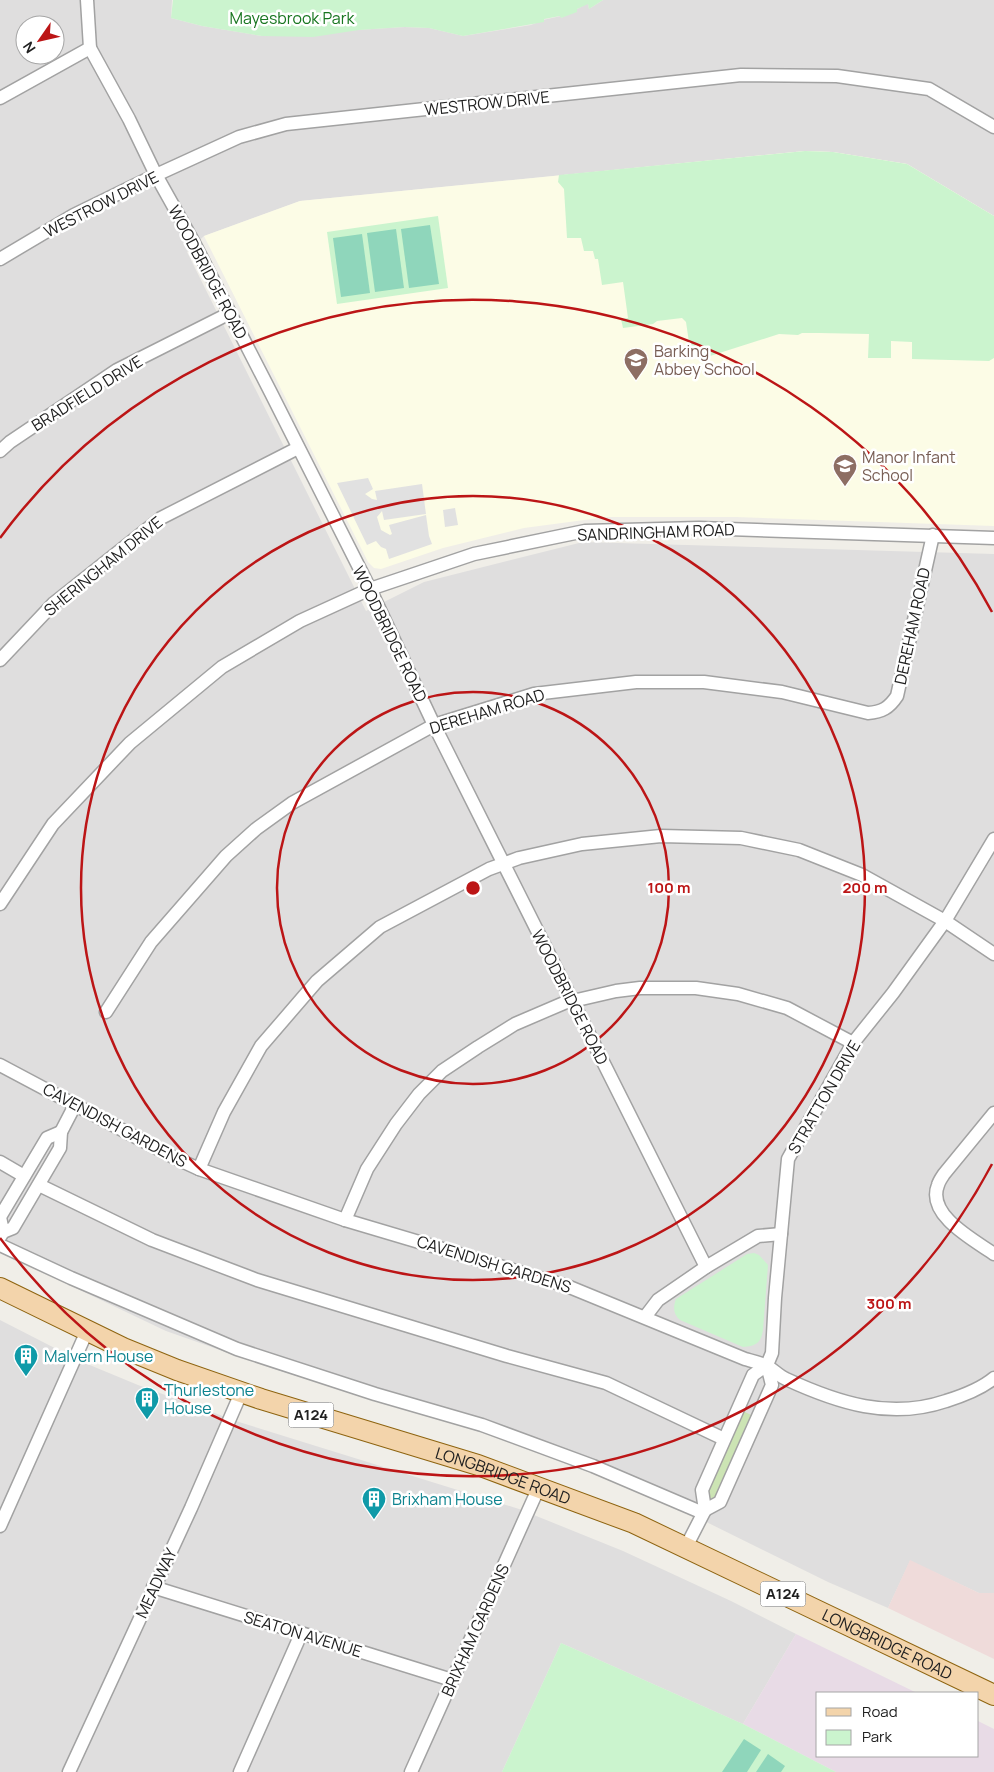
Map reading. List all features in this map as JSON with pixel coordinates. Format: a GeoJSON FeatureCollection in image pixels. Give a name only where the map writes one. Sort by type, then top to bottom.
{"type":"FeatureCollection","features":[{"type":"Feature","properties":{"kind":"main road","name":"LONGBRIDGE ROAD"},"geometry":{"type":"LineString","coordinates":[[0,1288],[132,1352],[241,1393],[478,1464],[634,1523],[994,1695]]}},
{"type":"Feature","properties":{"kind":"street","name":"WOODBRIDGE ROAD"},"geometry":{"type":"LineString","coordinates":[[87,0],[90,48],[129,119],[156,176],[194,243],[370,589],[434,725],[706,1266]]}},
{"type":"Feature","properties":{"kind":"street"},"geometry":{"type":"LineString","coordinates":[[0,98],[90,48]]}},
{"type":"Feature","properties":{"kind":"street","name":"WESTROW DRIVE"},"geometry":{"type":"LineString","coordinates":[[0,259],[74,215],[156,176],[239,137],[286,124],[741,75],[837,76],[929,90],[994,127]]}},
{"type":"Feature","properties":{"kind":"street","name":"BRADFIELD DRIVE"},"geometry":{"type":"LineString","coordinates":[[0,450],[117,370],[230,313]]}},
{"type":"Feature","properties":{"kind":"street","name":"SHERINGHAM DRIVE"},"geometry":{"type":"LineString","coordinates":[[0,660],[54,603],[161,518],[298,448]]}},
{"type":"Feature","properties":{"kind":"street","name":"SANDRINGHAM ROAD"},"geometry":{"type":"LineString","coordinates":[[0,904],[53,824],[130,743],[222,667],[300,621],[370,589],[474,554],[585,531],[699,528],[994,538]]}},
{"type":"Feature","properties":{"kind":"street","name":"DEREHAM ROAD"},"geometry":{"type":"LineString","coordinates":[[106,1012],[151,942],[226,856],[256,829],[292,802],[434,725],[534,694],[636,682],[704,682],[763,689],[868,713],[879,712],[892,704],[897,696],[933,535]]}},
{"type":"Feature","properties":{"kind":"street"},"geometry":{"type":"LineString","coordinates":[[199,1168],[224,1112],[261,1046],[317,981],[380,927],[444,892],[503,863],[582,844],[661,836],[741,838],[798,850],[862,875],[945,921],[994,954]]}},
{"type":"Feature","properties":{"kind":"street","name":"STRATTON DRIVE"},"geometry":{"type":"LineString","coordinates":[[686,1547],[704,1511],[702,1490],[724,1439],[753,1375],[767,1366],[772,1353],[775,1298],[788,1159],[852,1043],[893,993],[945,921],[994,839]]}},
{"type":"Feature","properties":{"kind":"street"},"geometry":{"type":"LineString","coordinates":[[345,1220],[367,1169],[419,1094],[442,1071],[515,1024],[564,1003],[616,990],[696,988],[738,994],[787,1008],[852,1043]]}},
{"type":"Feature","properties":{"kind":"street","name":"CAVENDISH GARDENS"},"geometry":{"type":"LineString","coordinates":[[0,1066],[175,1158],[199,1168],[345,1220],[567,1286],[745,1359],[767,1366],[784,1378],[849,1404],[879,1409],[907,1410],[928,1407],[970,1392],[994,1378]]}},
{"type":"Feature","properties":{"kind":"street"},"geometry":{"type":"LineString","coordinates":[[61,1132],[47,1138],[0,1217],[1,1235],[13,1228],[39,1185],[60,1148],[61,1132],[75,1105]]}},
{"type":"Feature","properties":{"kind":"street"},"geometry":{"type":"LineString","coordinates":[[994,1113],[944,1174],[938,1185],[936,1199],[942,1212],[952,1223],[994,1254]]}},
{"type":"Feature","properties":{"kind":"street"},"geometry":{"type":"LineString","coordinates":[[0,1162],[24,1176]]}},
{"type":"Feature","properties":{"kind":"street"},"geometry":{"type":"LineString","coordinates":[[39,1185],[152,1240],[257,1280],[507,1356],[606,1383],[724,1439]]}},
{"type":"Feature","properties":{"kind":"street"},"geometry":{"type":"LineString","coordinates":[[645,1317],[658,1300],[706,1266],[758,1236],[781,1234]]}},
{"type":"Feature","properties":{"kind":"street"},"geometry":{"type":"LineString","coordinates":[[0,1245],[71,1278],[237,1349],[375,1394],[482,1425],[594,1466],[704,1511]]}},
{"type":"Feature","properties":{"kind":"street"},"geometry":{"type":"LineString","coordinates":[[0,1526],[87,1331]]}},
{"type":"Feature","properties":{"kind":"street","name":"STRATTON DRIVE"},"geometry":{"type":"LineString","coordinates":[[704,1511],[720,1502],[772,1384],[767,1366]]}},
{"type":"Feature","properties":{"kind":"street","name":"MEADWAY"},"geometry":{"type":"LineString","coordinates":[[68,1772],[191,1508],[241,1393]]}},
{"type":"Feature","properties":{"kind":"street","name":"BRIXHAM GARDENS"},"geometry":{"type":"LineString","coordinates":[[411,1772],[539,1487]]}},
{"type":"Feature","properties":{"kind":"street","name":"SEATON AVENUE"},"geometry":{"type":"LineString","coordinates":[[153,1588],[452,1680]]}},
{"type":"Feature","properties":{"kind":"street"},"geometry":{"type":"LineString","coordinates":[[240,1772],[301,1634]]}},
{"type":"Feature","properties":{"kind":"shaded area"},"geometry":{"type":"Polygon","coordinates":[[[0,0],[172,0],[171,18],[202,26],[262,36],[404,27],[429,28],[463,36],[531,25],[561,16],[561,18],[588,3],[589,9],[603,0],[994,0],[994,216],[907,164],[833,152],[805,151],[300,201],[204,236],[187,252],[366,611],[424,582],[583,542],[994,554],[994,1593],[979,1593],[910,1561],[888,1608],[828,1582],[680,1509],[581,1469],[490,1435],[274,1369],[166,1331],[0,1252],[0,0]]]}},
{"type":"Feature","properties":{"kind":"shaded area","name":"Barking Abbey School"},"geometry":{"type":"Polygon","coordinates":[[[805,151],[833,152],[907,164],[994,216],[994,526],[736,517],[607,517],[524,528],[443,548],[381,569],[374,568],[368,562],[204,236],[300,201],[805,151]]]}},
{"type":"Feature","properties":{"kind":"shaded area"},"geometry":{"type":"Polygon","coordinates":[[[368,478],[373,489],[365,494],[377,500],[375,491],[422,484],[426,514],[384,520],[382,511],[377,517],[381,530],[390,535],[392,534],[389,525],[426,515],[432,544],[389,559],[386,549],[381,547],[376,541],[367,545],[337,483],[368,478]]]}},
{"type":"Feature","properties":{"kind":"shaded area"},"geometry":{"type":"Polygon","coordinates":[[[455,508],[458,525],[445,527],[443,510],[455,508]]]}},
{"type":"Feature","properties":{"kind":"shaded area"},"geometry":{"type":"Polygon","coordinates":[[[0,1320],[80,1361],[138,1385],[239,1422],[519,1509],[623,1551],[731,1601],[796,1634],[743,1724],[561,1643],[502,1772],[0,1772],[0,1320]]]}},
{"type":"Feature","properties":{"kind":"shaded area"},"geometry":{"type":"Polygon","coordinates":[[[910,1560],[979,1593],[994,1593],[994,1659],[888,1608],[910,1560]]]}},
{"type":"Feature","properties":{"kind":"shaded area"},"geometry":{"type":"Polygon","coordinates":[[[796,1634],[915,1692],[816,1692],[816,1757],[979,1757],[979,1722],[994,1729],[994,1772],[836,1772],[743,1724],[796,1634]]]}},
{"type":"Feature","properties":{"kind":"green space","name":"Mayesbrook Park"},"geometry":{"type":"Polygon","coordinates":[[[173,0],[603,0],[589,9],[588,4],[577,9],[577,12],[561,18],[560,16],[544,19],[544,22],[463,36],[429,28],[404,27],[359,30],[313,37],[262,36],[202,26],[171,18],[173,0]]]}},
{"type":"Feature","properties":{"kind":"green space"},"geometry":{"type":"Polygon","coordinates":[[[805,151],[833,152],[907,164],[994,216],[994,358],[989,361],[912,359],[912,342],[891,341],[891,358],[868,358],[869,334],[819,333],[779,334],[710,356],[690,349],[686,322],[682,318],[623,328],[621,319],[628,318],[623,282],[602,285],[598,259],[595,259],[593,251],[584,251],[581,238],[567,238],[564,189],[558,182],[559,175],[805,151]]]}},
{"type":"Feature","properties":{"kind":"green space"},"geometry":{"type":"Polygon","coordinates":[[[438,216],[448,288],[337,304],[327,232],[438,216]]]}},
{"type":"Feature","properties":{"kind":"green space"},"geometry":{"type":"Polygon","coordinates":[[[430,225],[439,284],[409,288],[401,229],[430,225]]]}},
{"type":"Feature","properties":{"kind":"green space"},"geometry":{"type":"Polygon","coordinates":[[[396,229],[404,288],[375,292],[367,233],[396,229]]]}},
{"type":"Feature","properties":{"kind":"green space"},"geometry":{"type":"Polygon","coordinates":[[[362,234],[370,293],[341,297],[333,238],[362,234]]]}},
{"type":"Feature","properties":{"kind":"green space"},"geometry":{"type":"Polygon","coordinates":[[[754,1253],[759,1255],[768,1265],[763,1330],[761,1338],[757,1343],[743,1347],[678,1318],[674,1310],[676,1299],[747,1254],[754,1253]]]}},
{"type":"Feature","properties":{"kind":"green space"},"geometry":{"type":"Polygon","coordinates":[[[743,1411],[753,1416],[717,1496],[710,1499],[706,1491],[743,1411]]]}},
{"type":"Feature","properties":{"kind":"green space"},"geometry":{"type":"Polygon","coordinates":[[[561,1643],[743,1724],[836,1772],[502,1772],[561,1643]]]}},
{"type":"Feature","properties":{"kind":"green space"},"geometry":{"type":"Polygon","coordinates":[[[744,1739],[761,1750],[747,1772],[722,1772],[744,1739]]]}},
{"type":"Feature","properties":{"kind":"green space"},"geometry":{"type":"Polygon","coordinates":[[[768,1754],[785,1766],[781,1772],[756,1772],[768,1754]]]}},
{"type":"Feature","properties":{"kind":"place","name":"Barking Abbey School"},"geometry":{"type":"Point","coordinates":[636,381]}},
{"type":"Feature","properties":{"kind":"place","name":"Manor Infant School"},"geometry":{"type":"Point","coordinates":[845,487]}},
{"type":"Feature","properties":{"kind":"place","name":"Malvern House"},"geometry":{"type":"Point","coordinates":[26,1377]}},
{"type":"Feature","properties":{"kind":"place","name":"Thurlestone House"},"geometry":{"type":"Point","coordinates":[147,1420]}},
{"type":"Feature","properties":{"kind":"place","name":"Brixham House"},"geometry":{"type":"Point","coordinates":[374,1520]}}]}
